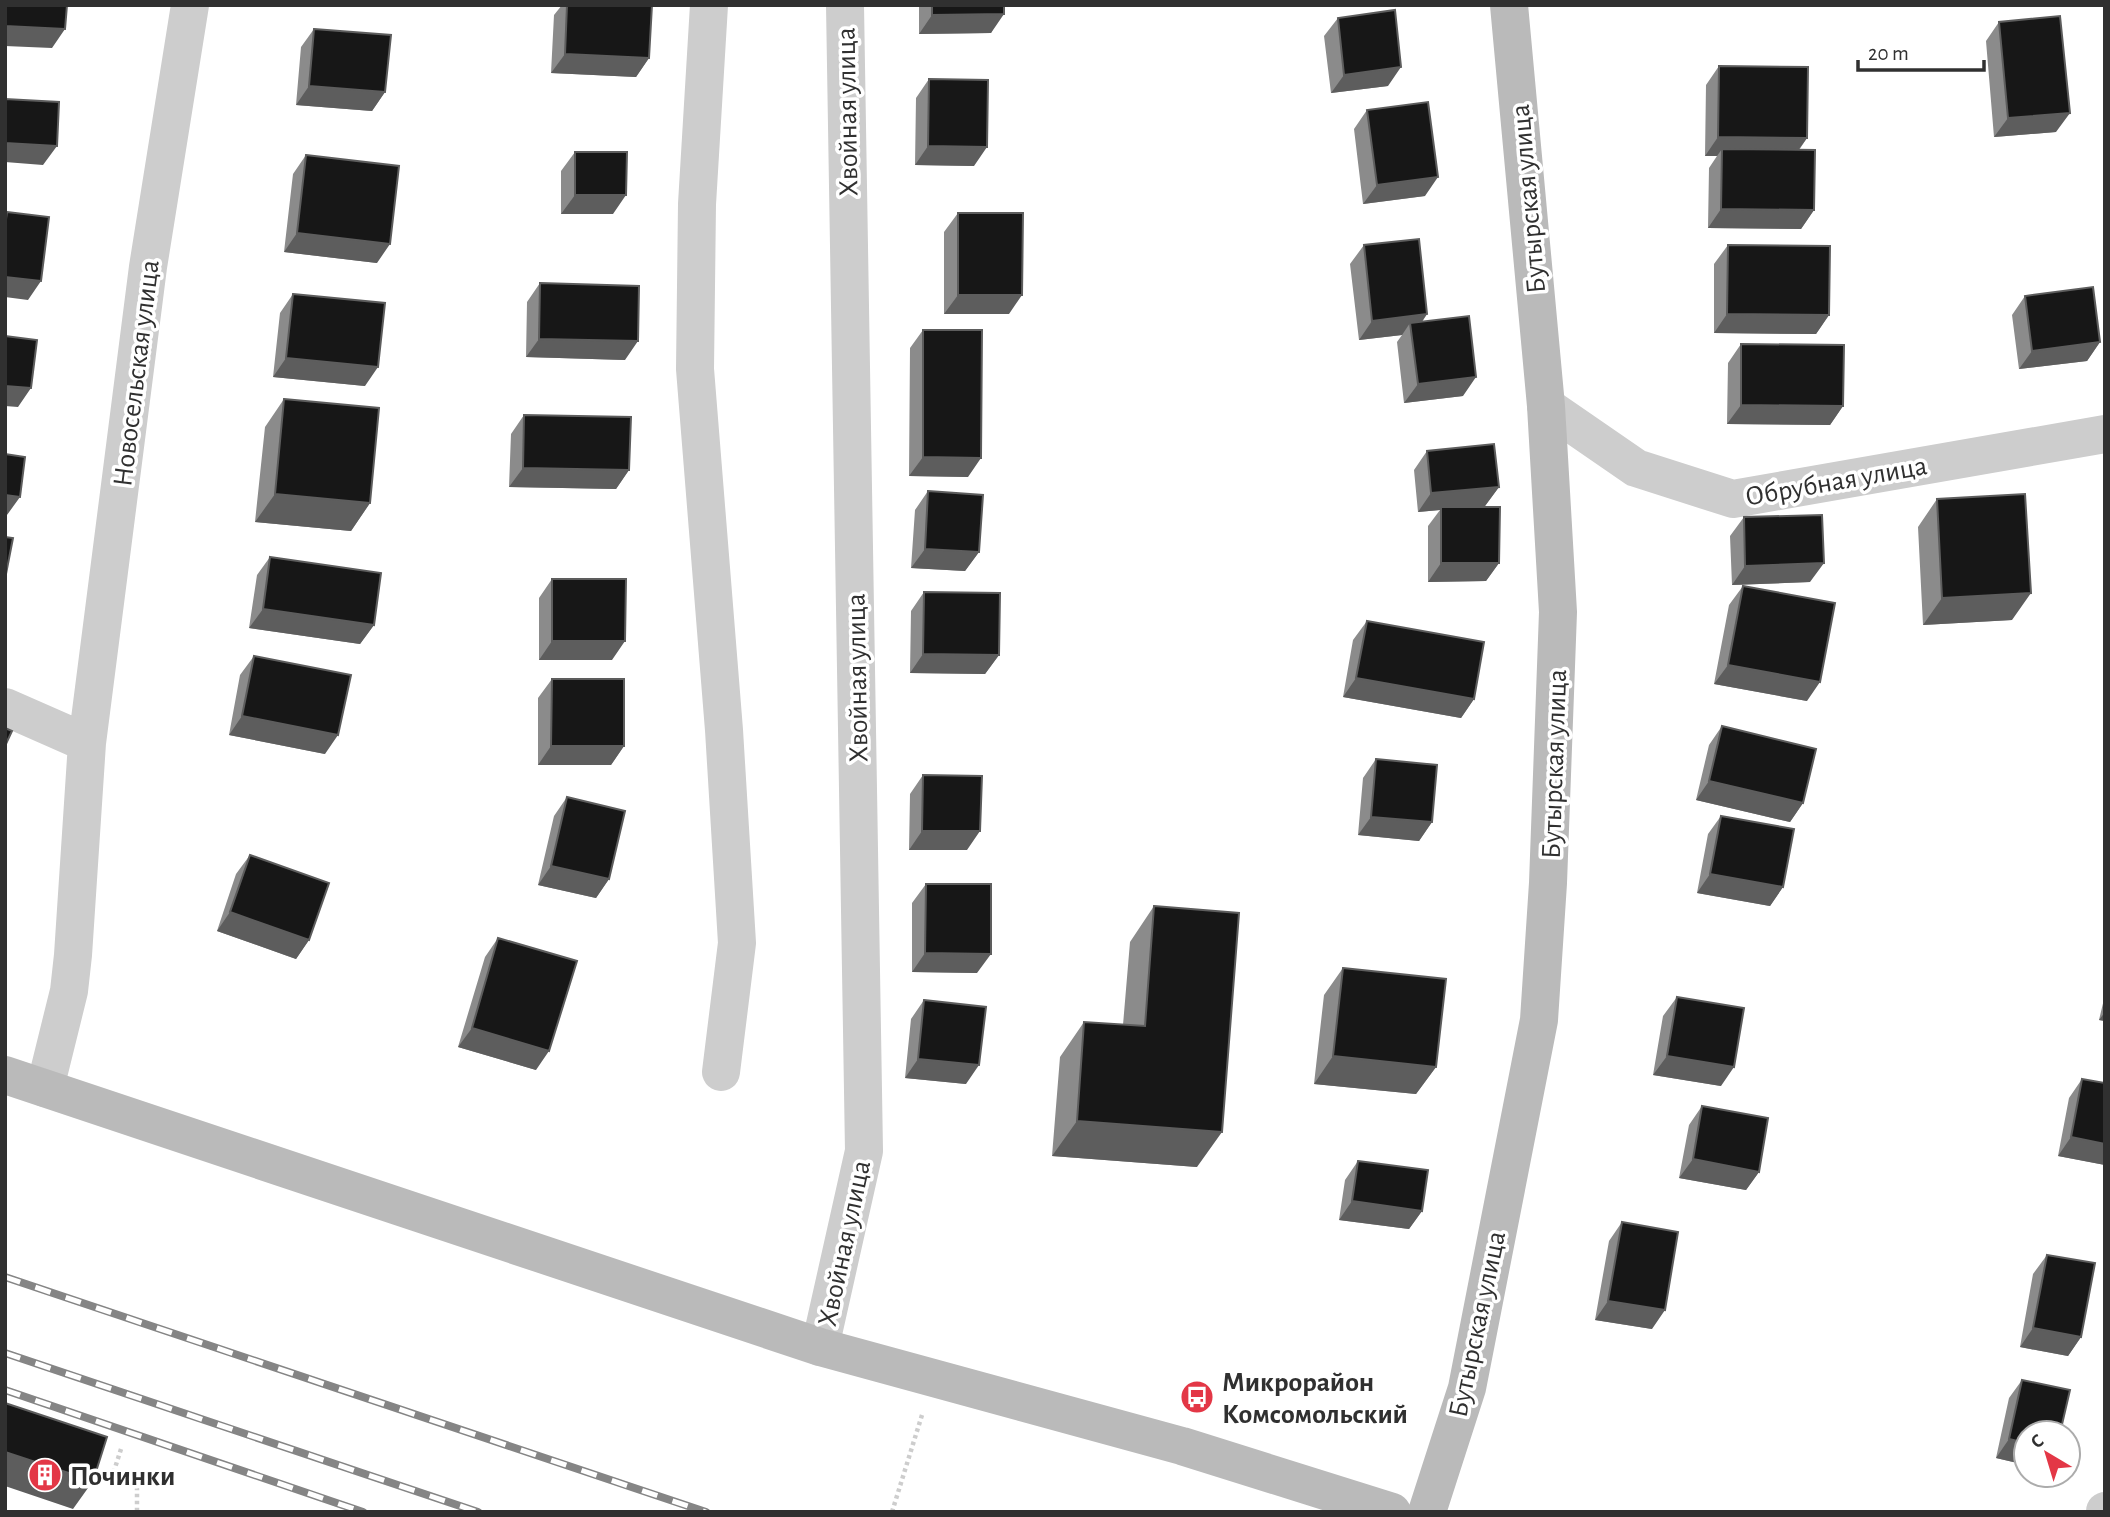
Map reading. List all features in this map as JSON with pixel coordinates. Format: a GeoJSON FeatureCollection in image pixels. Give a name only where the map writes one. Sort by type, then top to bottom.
{"type":"FeatureCollection","features":[{"type":"Feature","properties":{"kind":"street","name":"Новосельская улица"},"geometry":{"type":"LineString","coordinates":[[45,1088],[69,991],[87,743],[148,267],[190,5]]}},
{"type":"Feature","properties":{"kind":"street"},"geometry":{"type":"LineString","coordinates":[[709,5],[697,204],[695,369],[724,730],[737,943],[721,1072]]}},
{"type":"Feature","properties":{"kind":"street","name":"Хвойная улица"},"geometry":{"type":"LineString","coordinates":[[820,1347],[864,1151],[845,5]]}},
{"type":"Feature","properties":{"kind":"street","name":"Бутырская улица"},"geometry":{"type":"LineString","coordinates":[[1427,1512],[1467,1388],[1539,1020],[1548,883],[1558,612],[1546,406],[1509,5]]}},
{"type":"Feature","properties":{"kind":"street","name":"Обрубная улица"},"geometry":{"type":"LineString","coordinates":[[1546,406],[1636,468],[1733,499],[2105,433]]}},
{"type":"Feature","properties":{"kind":"street"},"geometry":{"type":"LineString","coordinates":[[5,706],[87,743]]}},
{"type":"Feature","properties":{"kind":"street"},"geometry":{"type":"LineString","coordinates":[[5,1075],[820,1347],[1182,1446],[1392,1512]]}},
{"type":"Feature","properties":{"kind":"path"},"geometry":{"type":"LineString","coordinates":[[892,1512],[924,1408]]}},
{"type":"Feature","properties":{"kind":"path"},"geometry":{"type":"LineString","coordinates":[[121,1449],[114,1471],[137,1478],[137,1512]]}},
{"type":"Feature","properties":{"kind":"building"},"geometry":{"type":"Polygon","coordinates":[[[5,5],[67,5],[65,29],[5,26],[5,5]]]}},
{"type":"Feature","properties":{"kind":"building"},"geometry":{"type":"Polygon","coordinates":[[[567,5],[652,5],[649,58],[565,54],[567,5]]]}},
{"type":"Feature","properties":{"kind":"building"},"geometry":{"type":"Polygon","coordinates":[[[932,5],[1004,5],[1004,14],[932,15],[932,5]]]}},
{"type":"Feature","properties":{"kind":"building"},"geometry":{"type":"Polygon","coordinates":[[[1395,10],[1401,67],[1344,75],[1338,18],[1395,10]]]}},
{"type":"Feature","properties":{"kind":"building"},"geometry":{"type":"Polygon","coordinates":[[[2060,16],[2070,113],[2008,118],[1999,22],[2060,16]]]}},
{"type":"Feature","properties":{"kind":"building"},"geometry":{"type":"Polygon","coordinates":[[[314,29],[391,35],[385,92],[309,86],[314,29]]]}},
{"type":"Feature","properties":{"kind":"building"},"geometry":{"type":"Polygon","coordinates":[[[1719,66],[1808,67],[1807,138],[1718,137],[1719,66]]]}},
{"type":"Feature","properties":{"kind":"building"},"geometry":{"type":"Polygon","coordinates":[[[929,79],[988,80],[987,147],[928,146],[929,79]]]}},
{"type":"Feature","properties":{"kind":"building"},"geometry":{"type":"Polygon","coordinates":[[[5,99],[59,102],[57,146],[5,143],[5,99]]]}},
{"type":"Feature","properties":{"kind":"building"},"geometry":{"type":"Polygon","coordinates":[[[1428,102],[1438,177],[1377,185],[1367,110],[1428,102]]]}},
{"type":"Feature","properties":{"kind":"building"},"geometry":{"type":"Polygon","coordinates":[[[1722,149],[1815,150],[1814,210],[1721,209],[1722,149]]]}},
{"type":"Feature","properties":{"kind":"building"},"geometry":{"type":"Polygon","coordinates":[[[575,152],[627,152],[626,195],[575,195],[575,152]]]}},
{"type":"Feature","properties":{"kind":"building"},"geometry":{"type":"Polygon","coordinates":[[[306,155],[399,166],[390,244],[297,233],[306,155]]]}},
{"type":"Feature","properties":{"kind":"building"},"geometry":{"type":"Polygon","coordinates":[[[7,212],[49,217],[41,281],[5,277],[7,212]]]}},
{"type":"Feature","properties":{"kind":"building"},"geometry":{"type":"Polygon","coordinates":[[[958,213],[1023,213],[1022,295],[958,295],[958,213]]]}},
{"type":"Feature","properties":{"kind":"building"},"geometry":{"type":"Polygon","coordinates":[[[1419,239],[1427,314],[1372,321],[1364,245],[1419,239]]]}},
{"type":"Feature","properties":{"kind":"building"},"geometry":{"type":"Polygon","coordinates":[[[1728,245],[1830,246],[1829,315],[1727,314],[1728,245]]]}},
{"type":"Feature","properties":{"kind":"building"},"geometry":{"type":"Polygon","coordinates":[[[540,283],[639,286],[638,341],[539,339],[540,283]]]}},
{"type":"Feature","properties":{"kind":"building"},"geometry":{"type":"Polygon","coordinates":[[[2093,287],[2100,342],[2032,351],[2025,296],[2093,287]]]}},
{"type":"Feature","properties":{"kind":"building"},"geometry":{"type":"Polygon","coordinates":[[[293,294],[385,303],[378,367],[286,358],[293,294]]]}},
{"type":"Feature","properties":{"kind":"building"},"geometry":{"type":"Polygon","coordinates":[[[1469,316],[1476,377],[1418,384],[1410,323],[1469,316]]]}},
{"type":"Feature","properties":{"kind":"building"},"geometry":{"type":"Polygon","coordinates":[[[923,330],[982,330],[981,458],[923,457],[923,330]]]}},
{"type":"Feature","properties":{"kind":"building"},"geometry":{"type":"Polygon","coordinates":[[[5,336],[37,340],[31,388],[5,386],[5,336]]]}},
{"type":"Feature","properties":{"kind":"building"},"geometry":{"type":"Polygon","coordinates":[[[1741,344],[1844,345],[1843,406],[1741,405],[1741,344]]]}},
{"type":"Feature","properties":{"kind":"building"},"geometry":{"type":"Polygon","coordinates":[[[284,399],[379,408],[370,503],[275,494],[284,399]]]}},
{"type":"Feature","properties":{"kind":"building"},"geometry":{"type":"Polygon","coordinates":[[[524,415],[631,417],[629,470],[523,468],[524,415]]]}},
{"type":"Feature","properties":{"kind":"building"},"geometry":{"type":"Polygon","coordinates":[[[1494,444],[1499,487],[1431,493],[1427,451],[1494,444]]]}},
{"type":"Feature","properties":{"kind":"building"},"geometry":{"type":"Polygon","coordinates":[[[5,454],[25,457],[20,497],[5,495],[5,454]]]}},
{"type":"Feature","properties":{"kind":"building"},"geometry":{"type":"Polygon","coordinates":[[[928,491],[983,495],[979,552],[925,549],[928,491]]]}},
{"type":"Feature","properties":{"kind":"building"},"geometry":{"type":"Polygon","coordinates":[[[2025,494],[2031,593],[1942,598],[1937,499],[2025,494]]]}},
{"type":"Feature","properties":{"kind":"building"},"geometry":{"type":"Polygon","coordinates":[[[1441,507],[1500,507],[1499,563],[1441,563],[1441,507]]]}},
{"type":"Feature","properties":{"kind":"building"},"geometry":{"type":"Polygon","coordinates":[[[1822,515],[1824,563],[1745,566],[1744,517],[1822,515]]]}},
{"type":"Feature","properties":{"kind":"building"},"geometry":{"type":"Polygon","coordinates":[[[5,537],[13,538],[5,579],[5,537]]]}},
{"type":"Feature","properties":{"kind":"building"},"geometry":{"type":"Polygon","coordinates":[[[270,557],[381,573],[374,625],[263,609],[270,557]]]}},
{"type":"Feature","properties":{"kind":"building"},"geometry":{"type":"Polygon","coordinates":[[[552,579],[626,579],[625,641],[552,641],[552,579]]]}},
{"type":"Feature","properties":{"kind":"building"},"geometry":{"type":"Polygon","coordinates":[[[1743,586],[1835,603],[1820,682],[1728,665],[1743,586]]]}},
{"type":"Feature","properties":{"kind":"building"},"geometry":{"type":"Polygon","coordinates":[[[924,592],[1000,593],[999,655],[923,654],[924,592]]]}},
{"type":"Feature","properties":{"kind":"building"},"geometry":{"type":"Polygon","coordinates":[[[1367,621],[1484,642],[1474,699],[1356,678],[1367,621]]]}},
{"type":"Feature","properties":{"kind":"building"},"geometry":{"type":"Polygon","coordinates":[[[254,656],[351,675],[338,735],[242,716],[254,656]]]}},
{"type":"Feature","properties":{"kind":"building"},"geometry":{"type":"Polygon","coordinates":[[[552,679],[624,679],[624,746],[551,746],[552,679]]]}},
{"type":"Feature","properties":{"kind":"building"},"geometry":{"type":"Polygon","coordinates":[[[1722,726],[1816,749],[1803,803],[1709,781],[1722,726]]]}},
{"type":"Feature","properties":{"kind":"building"},"geometry":{"type":"Polygon","coordinates":[[[5,728],[12,731],[5,746],[5,728]]]}},
{"type":"Feature","properties":{"kind":"building"},"geometry":{"type":"Polygon","coordinates":[[[1376,759],[1437,765],[1432,822],[1371,817],[1376,759]]]}},
{"type":"Feature","properties":{"kind":"building"},"geometry":{"type":"Polygon","coordinates":[[[923,775],[982,776],[980,831],[922,831],[923,775]]]}},
{"type":"Feature","properties":{"kind":"building"},"geometry":{"type":"Polygon","coordinates":[[[567,797],[625,811],[609,879],[551,866],[567,797]]]}},
{"type":"Feature","properties":{"kind":"building"},"geometry":{"type":"Polygon","coordinates":[[[1721,816],[1794,829],[1783,887],[1710,874],[1721,816]]]}},
{"type":"Feature","properties":{"kind":"building"},"geometry":{"type":"Polygon","coordinates":[[[250,855],[329,883],[309,940],[230,912],[250,855]]]}},
{"type":"Feature","properties":{"kind":"building"},"geometry":{"type":"Polygon","coordinates":[[[926,884],[991,884],[991,954],[925,953],[926,884]]]}},
{"type":"Feature","properties":{"kind":"building"},"geometry":{"type":"Polygon","coordinates":[[[1154,906],[1239,913],[1222,1132],[1077,1121],[1084,1022],[1145,1026],[1154,906]]]}},
{"type":"Feature","properties":{"kind":"building"},"geometry":{"type":"Polygon","coordinates":[[[498,938],[577,961],[549,1051],[472,1028],[498,938]]]}},
{"type":"Feature","properties":{"kind":"building"},"geometry":{"type":"Polygon","coordinates":[[[1343,968],[1446,979],[1436,1067],[1333,1056],[1343,968]]]}},
{"type":"Feature","properties":{"kind":"building"},"geometry":{"type":"Polygon","coordinates":[[[1677,997],[1744,1008],[1734,1067],[1667,1056],[1677,997]]]}},
{"type":"Feature","properties":{"kind":"building"},"geometry":{"type":"Polygon","coordinates":[[[924,1000],[986,1007],[979,1065],[918,1059],[924,1000]]]}},
{"type":"Feature","properties":{"kind":"building"},"geometry":{"type":"Polygon","coordinates":[[[2082,1079],[2105,1083],[2105,1144],[2071,1137],[2082,1079]]]}},
{"type":"Feature","properties":{"kind":"building"},"geometry":{"type":"Polygon","coordinates":[[[1702,1106],[1768,1118],[1759,1172],[1693,1159],[1702,1106]]]}},
{"type":"Feature","properties":{"kind":"building"},"geometry":{"type":"Polygon","coordinates":[[[1358,1161],[1428,1170],[1422,1211],[1352,1201],[1358,1161]]]}},
{"type":"Feature","properties":{"kind":"building"},"geometry":{"type":"Polygon","coordinates":[[[1622,1222],[1678,1232],[1665,1310],[1608,1301],[1622,1222]]]}},
{"type":"Feature","properties":{"kind":"building"},"geometry":{"type":"Polygon","coordinates":[[[2047,1255],[2095,1263],[2081,1337],[2033,1328],[2047,1255]]]}},
{"type":"Feature","properties":{"kind":"building"},"geometry":{"type":"Polygon","coordinates":[[[2022,1380],[2070,1390],[2063,1419],[2013,1419],[2022,1380]]]}},
{"type":"Feature","properties":{"kind":"building"},"geometry":{"type":"Polygon","coordinates":[[[5,1403],[107,1437],[93,1481],[5,1452],[5,1403]]]}},
{"type":"Feature","properties":{"kind":"railway"},"geometry":{"type":"LineString","coordinates":[[5,1277],[706,1512]]}},
{"type":"Feature","properties":{"kind":"railway"},"geometry":{"type":"LineString","coordinates":[[5,1353],[478,1512]]}},
{"type":"Feature","properties":{"kind":"railway"},"geometry":{"type":"LineString","coordinates":[[5,1390],[363,1512]]}},
{"type":"Feature","properties":{"kind":"place","name":"Микрорайон Комсомольский"},"geometry":{"type":"Point","coordinates":[1197,1397]}},
{"type":"Feature","properties":{"kind":"place","name":"Починки"},"geometry":{"type":"Point","coordinates":[45,1475]}}]}
